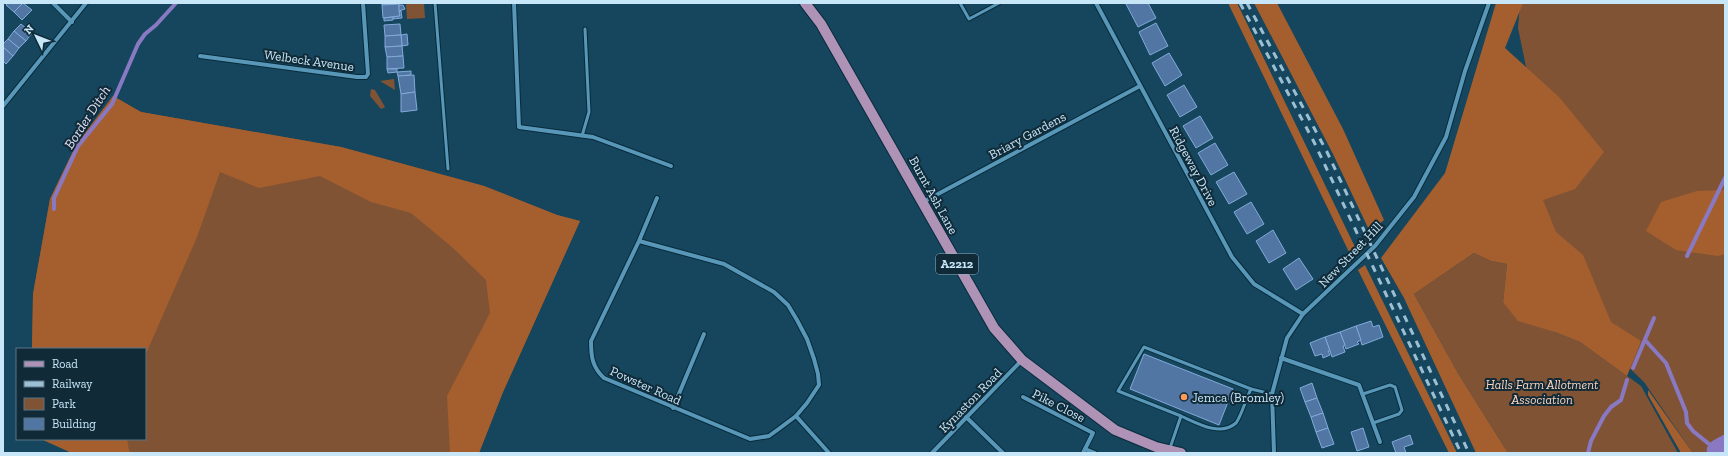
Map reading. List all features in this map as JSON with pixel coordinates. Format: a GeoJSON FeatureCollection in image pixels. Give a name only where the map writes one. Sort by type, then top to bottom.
{"type":"FeatureCollection","features":[{"type":"Feature","properties":{"kind":"main road","name":"Burnt Ash Lane"},"geometry":{"type":"LineString","coordinates":[[805,3],[821,24],[994,328],[1022,360],[1115,430],[1156,447],[1170,449],[1181,453]]}},
{"type":"Feature","properties":{"kind":"street"},"geometry":{"type":"LineString","coordinates":[[53,3],[72,22]]}},
{"type":"Feature","properties":{"kind":"street"},"geometry":{"type":"LineString","coordinates":[[3,106],[86,3]]}},
{"type":"Feature","properties":{"kind":"street","name":"Welbeck Avenue"},"geometry":{"type":"LineString","coordinates":[[200,56],[366,77],[368,74],[363,3]]}},
{"type":"Feature","properties":{"kind":"street"},"geometry":{"type":"LineString","coordinates":[[514,3],[519,127],[593,137],[671,166]]}},
{"type":"Feature","properties":{"kind":"street","name":"Ridgeway Drive"},"geometry":{"type":"LineString","coordinates":[[1096,3],[1232,257],[1254,284],[1303,314]]}},
{"type":"Feature","properties":{"kind":"street","name":"New Street Hill"},"geometry":{"type":"LineString","coordinates":[[1274,453],[1272,394],[1287,338],[1303,314],[1375,246],[1414,196],[1446,137],[1465,71],[1489,3]]}},
{"type":"Feature","properties":{"kind":"street","name":"Briary Gardens"},"geometry":{"type":"LineString","coordinates":[[923,202],[1140,86]]}},
{"type":"Feature","properties":{"kind":"street","name":"Powster Road"},"geometry":{"type":"LineString","coordinates":[[639,241],[724,264],[774,292],[788,305],[807,339],[818,374],[819,385],[796,416],[769,436],[750,439],[604,378],[597,372],[591,355],[591,341],[639,241],[657,198]]}},
{"type":"Feature","properties":{"kind":"street"},"geometry":{"type":"LineString","coordinates":[[673,408],[704,334]]}},
{"type":"Feature","properties":{"kind":"street"},"geometry":{"type":"LineString","coordinates":[[1281,358],[1359,385],[1380,442]]}},
{"type":"Feature","properties":{"kind":"street","name":"Kynaston Road"},"geometry":{"type":"LineString","coordinates":[[932,453],[1022,360]]}},
{"type":"Feature","properties":{"kind":"street","name":"Pike Close"},"geometry":{"type":"LineString","coordinates":[[1023,397],[1093,433],[1084,451],[1095,453]]}},
{"type":"Feature","properties":{"kind":"street"},"geometry":{"type":"LineString","coordinates":[[796,416],[829,453]]}},
{"type":"Feature","properties":{"kind":"street"},"geometry":{"type":"LineString","coordinates":[[966,417],[1003,453]]}},
{"type":"Feature","properties":{"kind":"lane"},"geometry":{"type":"LineString","coordinates":[[435,3],[448,169]]}},
{"type":"Feature","properties":{"kind":"lane"},"geometry":{"type":"LineString","coordinates":[[960,3],[969,19],[1000,3]]}},
{"type":"Feature","properties":{"kind":"lane"},"geometry":{"type":"LineString","coordinates":[[582,136],[589,112],[585,29]]}},
{"type":"Feature","properties":{"kind":"lane"},"geometry":{"type":"LineString","coordinates":[[1251,388],[1236,422],[1222,430],[1207,427],[1118,391],[1144,347],[1251,388],[1272,394]]}},
{"type":"Feature","properties":{"kind":"lane"},"geometry":{"type":"LineString","coordinates":[[1362,394],[1390,385],[1395,387],[1402,410],[1399,414],[1373,424]]}},
{"type":"Feature","properties":{"kind":"lane"},"geometry":{"type":"LineString","coordinates":[[1170,449],[1181,416]]}},
{"type":"Feature","properties":{"kind":"green space"},"geometry":{"type":"Polygon","coordinates":[[[399,3],[424,3],[425,18],[407,19],[406,4],[399,3]]]}},
{"type":"Feature","properties":{"kind":"green space"},"geometry":{"type":"Polygon","coordinates":[[[1520,3],[1725,3],[1725,453],[1693,453],[1644,382],[1560,301],[1539,199],[1532,96],[1518,28],[1520,3]]]}},
{"type":"Feature","properties":{"kind":"green space"},"geometry":{"type":"Polygon","coordinates":[[[394,79],[395,90],[380,81],[394,79]]]}},
{"type":"Feature","properties":{"kind":"green space"},"geometry":{"type":"Polygon","coordinates":[[[371,89],[375,90],[385,107],[381,109],[370,96],[371,89]]]}},
{"type":"Feature","properties":{"kind":"green space"},"geometry":{"type":"Polygon","coordinates":[[[113,96],[141,112],[341,147],[484,186],[557,215],[580,221],[503,392],[479,453],[72,453],[43,440],[146,440],[146,348],[32,348],[33,294],[50,199],[76,145],[113,96]]]}},
{"type":"Feature","properties":{"kind":"green space","name":"Halls Farm Allotment Association"},"geometry":{"type":"Polygon","coordinates":[[[1474,253],[1491,261],[1507,264],[1503,302],[1555,332],[1580,342],[1641,386],[1678,453],[1508,453],[1459,375],[1414,294],[1474,253]]]}},
{"type":"Feature","properties":{"kind":"shaded area"},"geometry":{"type":"Polygon","coordinates":[[[1228,3],[1237,3],[1355,247],[1349,252],[1228,3]]]}},
{"type":"Feature","properties":{"kind":"shaded area"},"geometry":{"type":"Polygon","coordinates":[[[1254,3],[1277,3],[1343,129],[1384,220],[1370,232],[1333,154],[1254,3]]]}},
{"type":"Feature","properties":{"kind":"shaded area"},"geometry":{"type":"Polygon","coordinates":[[[1496,3],[1523,3],[1505,48],[1559,97],[1604,152],[1575,189],[1543,200],[1556,232],[1583,255],[1611,322],[1641,341],[1627,376],[1580,342],[1555,332],[1518,321],[1503,302],[1507,264],[1491,261],[1474,253],[1414,294],[1459,375],[1508,453],[1476,453],[1404,298],[1381,258],[1445,173],[1496,3]]]}},
{"type":"Feature","properties":{"kind":"shaded area"},"geometry":{"type":"Polygon","coordinates":[[[113,96],[141,112],[341,147],[484,186],[557,215],[580,221],[503,392],[479,453],[450,453],[447,396],[490,313],[486,280],[453,248],[411,213],[371,202],[320,176],[259,188],[220,172],[197,237],[146,354],[146,348],[32,348],[33,294],[50,199],[76,145],[113,96]]]}},
{"type":"Feature","properties":{"kind":"shaded area"},"geometry":{"type":"Polygon","coordinates":[[[1725,190],[1725,254],[1718,256],[1676,250],[1646,231],[1661,202],[1697,191],[1725,190]]]}},
{"type":"Feature","properties":{"kind":"shaded area"},"geometry":{"type":"Polygon","coordinates":[[[1365,265],[1457,453],[1449,453],[1358,270],[1365,265]]]}},
{"type":"Feature","properties":{"kind":"shaded area"},"geometry":{"type":"Polygon","coordinates":[[[1648,390],[1693,453],[1681,453],[1648,395],[1648,390]]]}},
{"type":"Feature","properties":{"kind":"shaded area"},"geometry":{"type":"Polygon","coordinates":[[[1725,434],[1725,453],[1707,453],[1710,443],[1725,434]]]}},
{"type":"Feature","properties":{"kind":"shaded area"},"geometry":{"type":"Polygon","coordinates":[[[43,440],[127,440],[129,451],[133,453],[72,453],[43,440]]]}},
{"type":"Feature","properties":{"kind":"building"},"geometry":{"type":"Polygon","coordinates":[[[8,3],[23,3],[14,12],[6,5],[8,3]]]}},
{"type":"Feature","properties":{"kind":"building"},"geometry":{"type":"Polygon","coordinates":[[[23,3],[32,10],[22,20],[14,12],[23,3]]]}},
{"type":"Feature","properties":{"kind":"building"},"geometry":{"type":"Polygon","coordinates":[[[382,3],[399,3],[399,4],[382,5],[382,3]]]}},
{"type":"Feature","properties":{"kind":"building"},"geometry":{"type":"Polygon","coordinates":[[[1148,3],[1156,18],[1138,27],[1126,4],[1148,3]]]}},
{"type":"Feature","properties":{"kind":"building"},"geometry":{"type":"Polygon","coordinates":[[[399,4],[400,16],[383,18],[382,5],[399,4]]]}},
{"type":"Feature","properties":{"kind":"building"},"geometry":{"type":"Polygon","coordinates":[[[399,5],[403,5],[405,9],[399,11],[399,5]]]}},
{"type":"Feature","properties":{"kind":"building"},"geometry":{"type":"Polygon","coordinates":[[[399,11],[401,11],[402,18],[393,19],[393,17],[400,16],[399,11]]]}},
{"type":"Feature","properties":{"kind":"building"},"geometry":{"type":"Polygon","coordinates":[[[393,17],[393,20],[384,21],[384,18],[393,17]]]}},
{"type":"Feature","properties":{"kind":"building"},"geometry":{"type":"Polygon","coordinates":[[[1156,23],[1168,46],[1150,55],[1139,32],[1156,23]]]}},
{"type":"Feature","properties":{"kind":"building"},"geometry":{"type":"Polygon","coordinates":[[[21,24],[32,33],[26,41],[14,31],[21,24]]]}},
{"type":"Feature","properties":{"kind":"building"},"geometry":{"type":"Polygon","coordinates":[[[400,24],[401,35],[385,36],[384,25],[400,24]]]}},
{"type":"Feature","properties":{"kind":"building"},"geometry":{"type":"Polygon","coordinates":[[[14,31],[26,41],[19,48],[8,39],[14,31]]]}},
{"type":"Feature","properties":{"kind":"building"},"geometry":{"type":"Polygon","coordinates":[[[407,34],[408,45],[402,46],[401,35],[407,34]]]}},
{"type":"Feature","properties":{"kind":"building"},"geometry":{"type":"Polygon","coordinates":[[[401,35],[402,46],[385,47],[385,36],[401,35]]]}},
{"type":"Feature","properties":{"kind":"building"},"geometry":{"type":"Polygon","coordinates":[[[8,39],[19,48],[13,56],[3,47],[3,44],[8,39]]]}},
{"type":"Feature","properties":{"kind":"building"},"geometry":{"type":"Polygon","coordinates":[[[402,46],[403,56],[387,57],[385,47],[402,46]]]}},
{"type":"Feature","properties":{"kind":"building"},"geometry":{"type":"Polygon","coordinates":[[[3,47],[13,56],[6,64],[3,61],[3,47]]]}},
{"type":"Feature","properties":{"kind":"building"},"geometry":{"type":"Polygon","coordinates":[[[1169,53],[1182,75],[1165,86],[1152,63],[1169,53]]]}},
{"type":"Feature","properties":{"kind":"building"},"geometry":{"type":"Polygon","coordinates":[[[403,56],[404,68],[387,69],[387,57],[403,56]]]}},
{"type":"Feature","properties":{"kind":"building"},"geometry":{"type":"Polygon","coordinates":[[[387,69],[397,69],[397,72],[388,73],[387,69]]]}},
{"type":"Feature","properties":{"kind":"building"},"geometry":{"type":"Polygon","coordinates":[[[411,71],[411,75],[398,76],[397,72],[411,71]]]}},
{"type":"Feature","properties":{"kind":"building"},"geometry":{"type":"Polygon","coordinates":[[[414,75],[415,92],[401,94],[398,76],[414,75]]]}},
{"type":"Feature","properties":{"kind":"building"},"geometry":{"type":"Polygon","coordinates":[[[1184,85],[1197,107],[1180,117],[1167,95],[1184,85]]]}},
{"type":"Feature","properties":{"kind":"building"},"geometry":{"type":"Polygon","coordinates":[[[415,92],[417,110],[401,112],[401,94],[415,92]]]}},
{"type":"Feature","properties":{"kind":"building"},"geometry":{"type":"Polygon","coordinates":[[[1200,116],[1213,138],[1196,148],[1183,126],[1200,116]]]}},
{"type":"Feature","properties":{"kind":"building"},"geometry":{"type":"Polygon","coordinates":[[[1215,143],[1228,165],[1211,175],[1198,153],[1215,143]]]}},
{"type":"Feature","properties":{"kind":"building"},"geometry":{"type":"Polygon","coordinates":[[[1234,172],[1247,194],[1229,204],[1216,182],[1234,172]]]}},
{"type":"Feature","properties":{"kind":"building"},"geometry":{"type":"Polygon","coordinates":[[[1251,202],[1264,224],[1247,234],[1234,212],[1251,202]]]}},
{"type":"Feature","properties":{"kind":"building"},"geometry":{"type":"Polygon","coordinates":[[[1273,230],[1286,253],[1269,263],[1256,241],[1273,230]]]}},
{"type":"Feature","properties":{"kind":"building"},"geometry":{"type":"Polygon","coordinates":[[[1299,258],[1313,279],[1296,290],[1283,269],[1299,258]]]}},
{"type":"Feature","properties":{"kind":"building"},"geometry":{"type":"Polygon","coordinates":[[[1371,321],[1373,327],[1379,325],[1383,337],[1362,345],[1356,326],[1371,321]]]}},
{"type":"Feature","properties":{"kind":"building"},"geometry":{"type":"Polygon","coordinates":[[[1356,326],[1361,340],[1357,342],[1359,344],[1346,349],[1340,332],[1356,326]]]}},
{"type":"Feature","properties":{"kind":"building"},"geometry":{"type":"Polygon","coordinates":[[[1340,332],[1345,345],[1343,346],[1345,352],[1332,357],[1325,337],[1340,332]]]}},
{"type":"Feature","properties":{"kind":"building"},"geometry":{"type":"Polygon","coordinates":[[[1325,337],[1330,355],[1323,358],[1322,354],[1315,356],[1310,343],[1325,337]]]}},
{"type":"Feature","properties":{"kind":"building"},"geometry":{"type":"Polygon","coordinates":[[[1144,354],[1233,389],[1219,425],[1130,389],[1144,354]]]}},
{"type":"Feature","properties":{"kind":"building"},"geometry":{"type":"Polygon","coordinates":[[[1312,383],[1317,398],[1305,402],[1300,388],[1312,383]]]}},
{"type":"Feature","properties":{"kind":"building"},"geometry":{"type":"Polygon","coordinates":[[[1317,398],[1323,413],[1311,417],[1305,402],[1317,398]]]}},
{"type":"Feature","properties":{"kind":"building"},"geometry":{"type":"Polygon","coordinates":[[[1323,413],[1328,428],[1316,432],[1311,417],[1323,413]]]}},
{"type":"Feature","properties":{"kind":"building"},"geometry":{"type":"Polygon","coordinates":[[[1328,428],[1334,444],[1322,448],[1316,432],[1328,428]]]}},
{"type":"Feature","properties":{"kind":"building"},"geometry":{"type":"Polygon","coordinates":[[[1363,428],[1369,447],[1357,451],[1351,432],[1363,428]]]}},
{"type":"Feature","properties":{"kind":"building"},"geometry":{"type":"Polygon","coordinates":[[[1410,435],[1413,444],[1404,447],[1406,453],[1396,453],[1392,442],[1410,435]]]}},
{"type":"Feature","properties":{"kind":"waterway","name":"Border Ditch"},"geometry":{"type":"LineString","coordinates":[[54,209],[54,198],[78,146],[112,104],[138,44],[145,34],[156,25],[176,3]]}},
{"type":"Feature","properties":{"kind":"waterway"},"geometry":{"type":"LineString","coordinates":[[1687,256],[1725,178]]}},
{"type":"Feature","properties":{"kind":"waterway"},"geometry":{"type":"LineString","coordinates":[[1633,368],[1654,318]]}},
{"type":"Feature","properties":{"kind":"waterway"},"geometry":{"type":"LineString","coordinates":[[1645,340],[1666,363],[1686,412],[1687,423],[1693,431],[1709,444]]}},
{"type":"Feature","properties":{"kind":"waterway"},"geometry":{"type":"LineString","coordinates":[[1588,453],[1591,441],[1604,416],[1611,407],[1621,400],[1627,380]]}},
{"type":"Feature","properties":{"kind":"railway"},"geometry":{"type":"LineString","coordinates":[[1240,3],[1314,142],[1461,453]]}},
{"type":"Feature","properties":{"kind":"railway"},"geometry":{"type":"LineString","coordinates":[[1247,3],[1327,152],[1469,453]]}},
{"type":"Feature","properties":{"kind":"place","name":"Jemca (Bromley)"},"geometry":{"type":"Point","coordinates":[1184,397]}}]}
